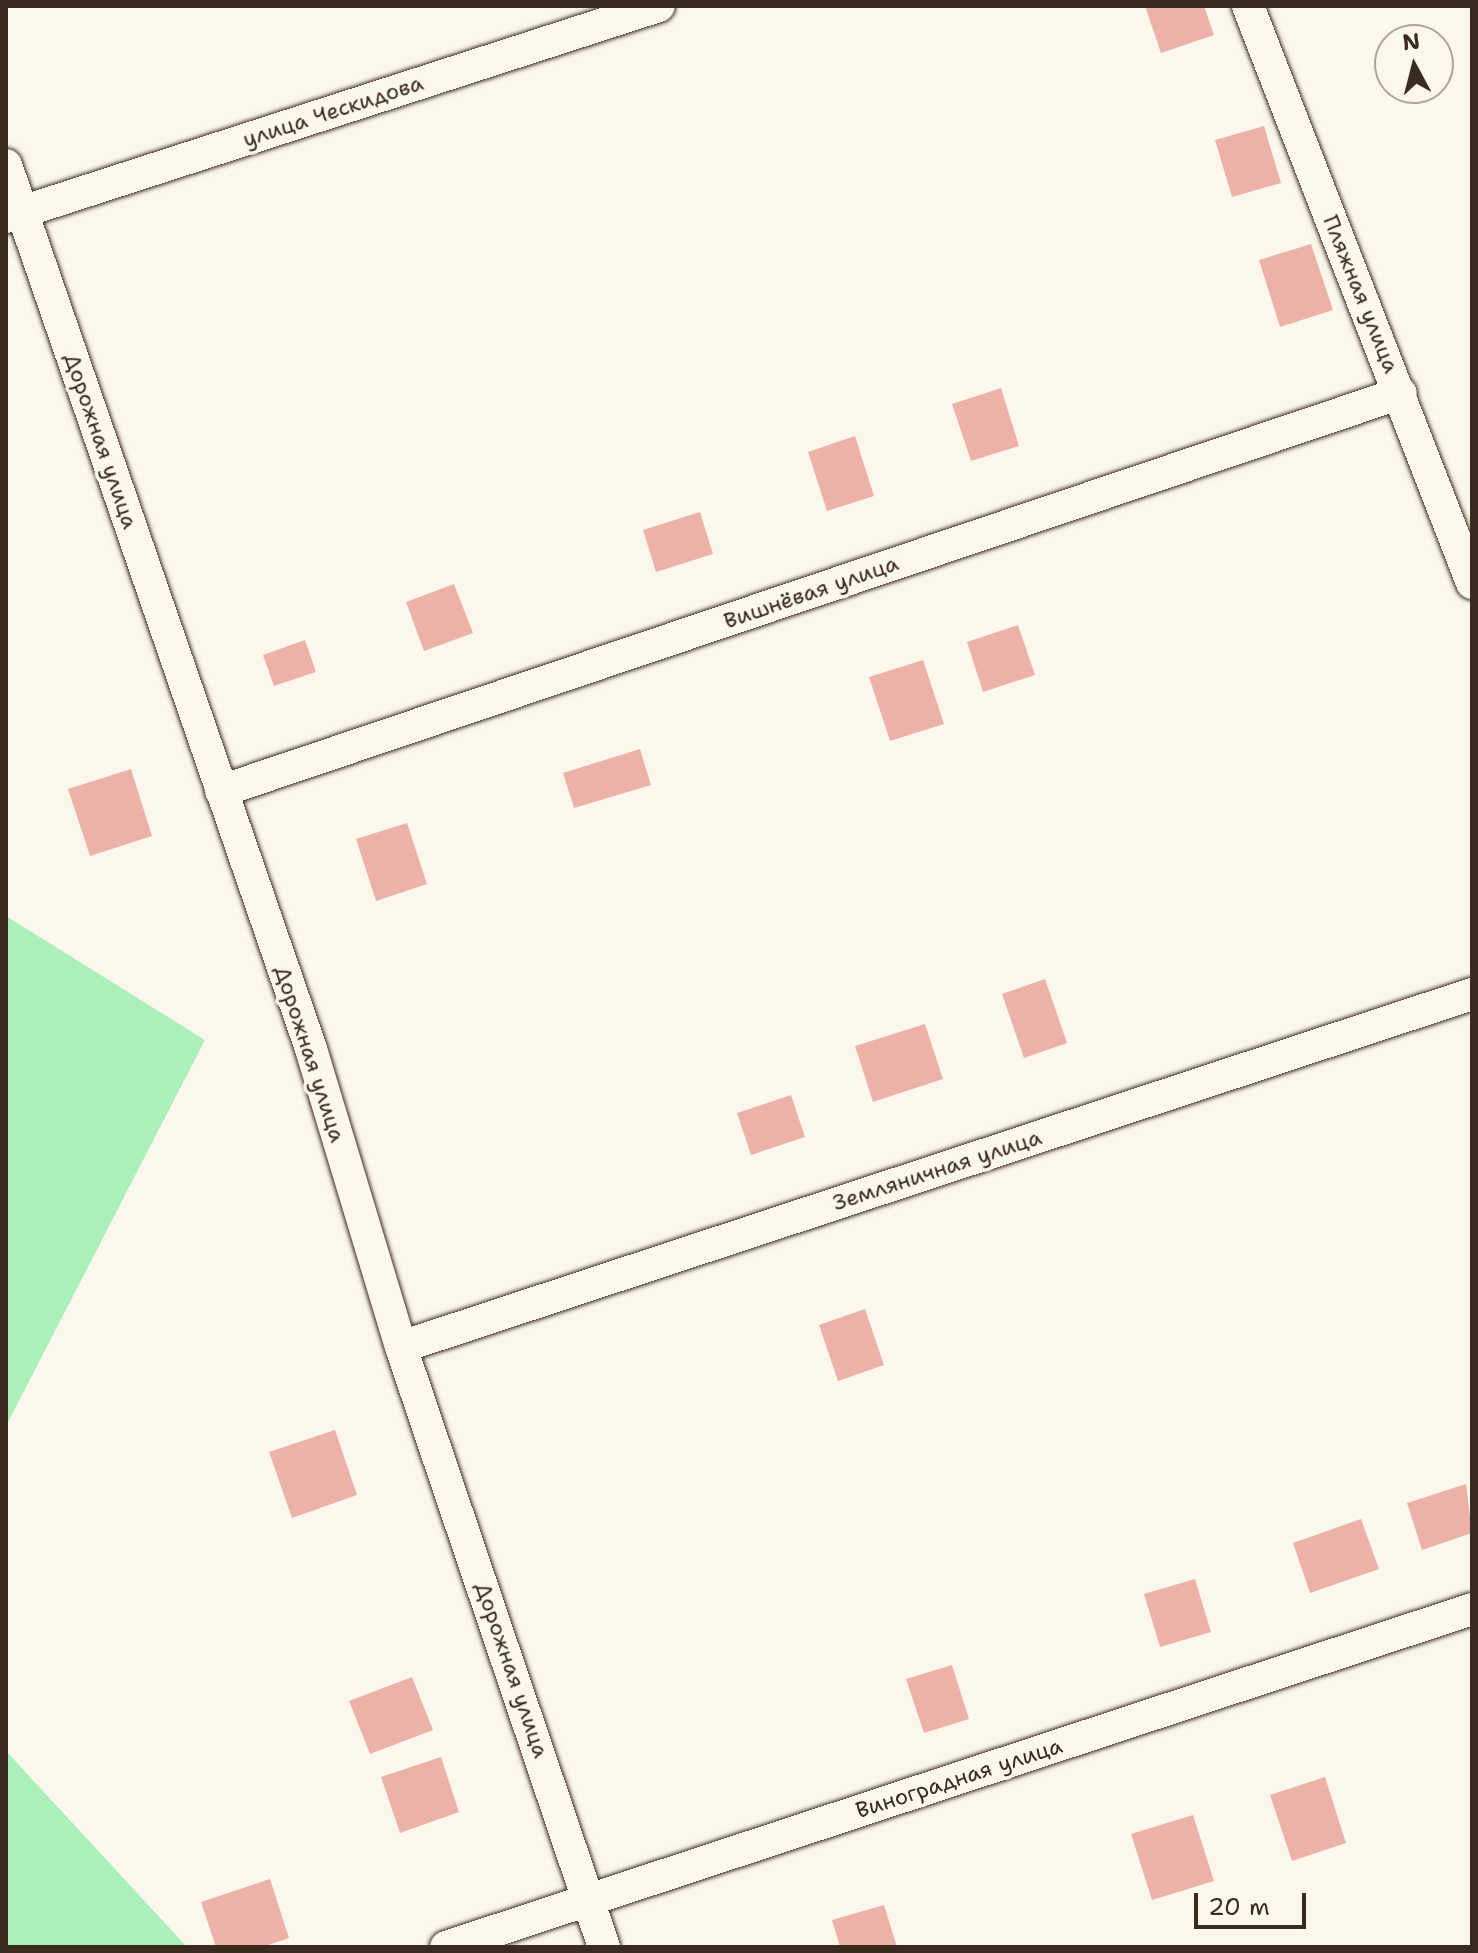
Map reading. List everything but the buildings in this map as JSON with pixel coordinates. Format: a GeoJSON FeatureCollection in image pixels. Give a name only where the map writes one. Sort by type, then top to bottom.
{"type":"FeatureCollection","features":[{"type":"Feature","properties":{"kind":"street","name":"улица Ческидова"},"geometry":{"type":"LineString","coordinates":[[14,214],[659,6]]}},
{"type":"Feature","properties":{"kind":"street","name":"Пляжная улица"},"geometry":{"type":"LineString","coordinates":[[1248,6],[1401,393],[1472,583]]}},
{"type":"Feature","properties":{"kind":"street","name":"Дорожная улица"},"geometry":{"type":"LineString","coordinates":[[6,165],[14,214],[311,1049],[401,1347],[604,1947]]}},
{"type":"Feature","properties":{"kind":"street","name":"Вишнёвая улица"},"geometry":{"type":"LineString","coordinates":[[221,791],[1401,393]]}},
{"type":"Feature","properties":{"kind":"street","name":"Земляничная улица"},"geometry":{"type":"LineString","coordinates":[[401,1347],[1472,994]]}},
{"type":"Feature","properties":{"kind":"street","name":"Виноградная улица"},"geometry":{"type":"LineString","coordinates":[[446,1947],[1472,1609]]}},
{"type":"Feature","properties":{"kind":"green space"},"geometry":{"type":"Polygon","coordinates":[[[6,916],[205,1040],[6,1426],[6,916]]]}},
{"type":"Feature","properties":{"kind":"green space"},"geometry":{"type":"Polygon","coordinates":[[[6,1751],[187,1947],[6,1947],[6,1751]]]}}]}
